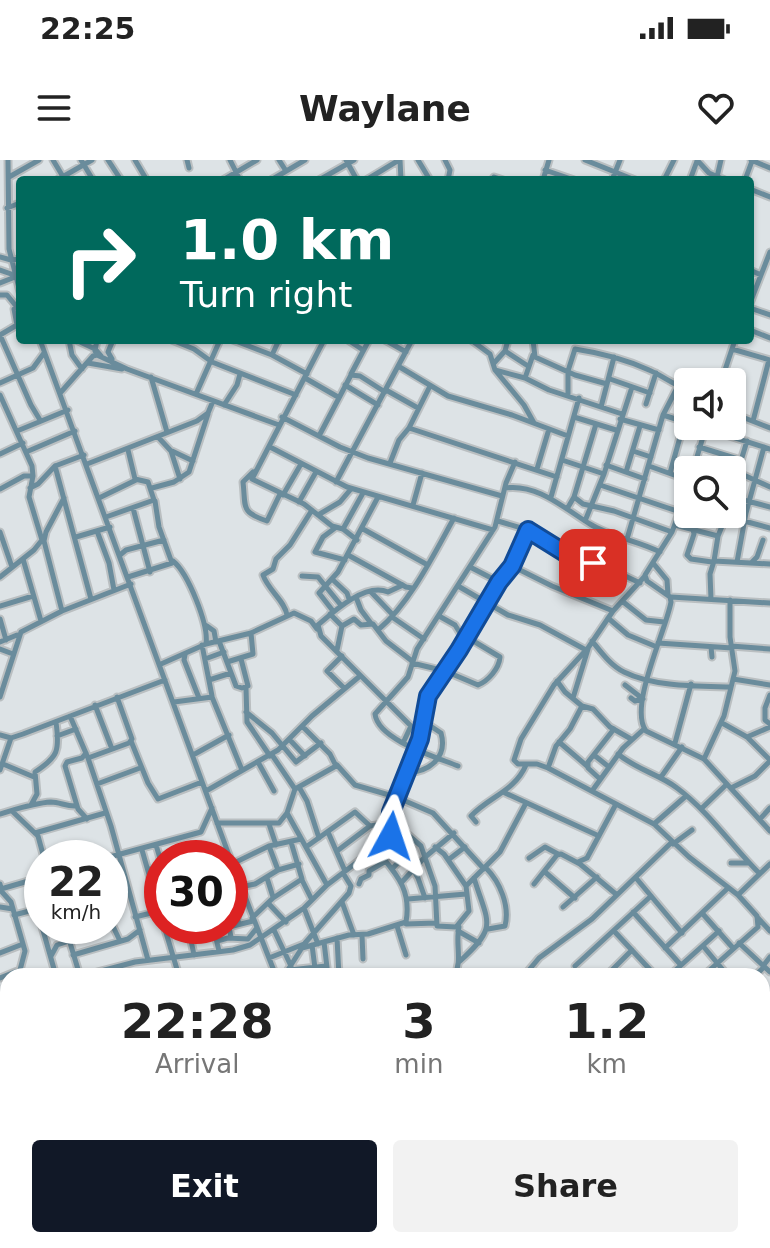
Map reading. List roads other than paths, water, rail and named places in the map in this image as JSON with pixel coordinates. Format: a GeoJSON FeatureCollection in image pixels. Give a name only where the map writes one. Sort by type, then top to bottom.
{"type":"FeatureCollection","features":[{"type":"Feature","properties":{"kind":"street"},"geometry":{"type":"LineString","coordinates":[[8,160],[7,208],[16,281]]}},
{"type":"Feature","properties":{"kind":"street"},"geometry":{"type":"LineString","coordinates":[[9,177],[39,160]]}},
{"type":"Feature","properties":{"kind":"street"},"geometry":{"type":"LineString","coordinates":[[66,176],[82,162],[92,160]]}},
{"type":"Feature","properties":{"kind":"street"},"geometry":{"type":"LineString","coordinates":[[187,160],[189,168]]}},
{"type":"Feature","properties":{"kind":"street"},"geometry":{"type":"LineString","coordinates":[[230,160],[238,176]]}},
{"type":"Feature","properties":{"kind":"street"},"geometry":{"type":"LineString","coordinates":[[229,176],[255,160]]}},
{"type":"Feature","properties":{"kind":"street"},"geometry":{"type":"LineString","coordinates":[[279,160],[286,171]]}},
{"type":"Feature","properties":{"kind":"street"},"geometry":{"type":"LineString","coordinates":[[278,176],[305,160]]}},
{"type":"Feature","properties":{"kind":"street"},"geometry":{"type":"LineString","coordinates":[[373,176],[400,160]]}},
{"type":"Feature","properties":{"kind":"street"},"geometry":{"type":"LineString","coordinates":[[544,176],[549,160]]}},
{"type":"Feature","properties":{"kind":"street"},"geometry":{"type":"LineString","coordinates":[[585,160],[626,176]]}},
{"type":"Feature","properties":{"kind":"street"},"geometry":{"type":"LineString","coordinates":[[614,176],[620,160]]}},
{"type":"Feature","properties":{"kind":"street"},"geometry":{"type":"LineString","coordinates":[[325,176],[349,161]]}},
{"type":"Feature","properties":{"kind":"street"},"geometry":{"type":"LineString","coordinates":[[695,161],[715,176]]}},
{"type":"Feature","properties":{"kind":"street"},"geometry":{"type":"LineString","coordinates":[[753,161],[770,168]]}},
{"type":"Feature","properties":{"kind":"street"},"geometry":{"type":"LineString","coordinates":[[545,170],[562,176]]}},
{"type":"Feature","properties":{"kind":"street"},"geometry":{"type":"LineString","coordinates":[[7,208],[16,205]]}},
{"type":"Feature","properties":{"kind":"street"},"geometry":{"type":"LineString","coordinates":[[754,293],[770,252]]}},
{"type":"Feature","properties":{"kind":"street"},"geometry":{"type":"LineString","coordinates":[[0,257],[16,259]]}},
{"type":"Feature","properties":{"kind":"street"},"geometry":{"type":"LineString","coordinates":[[0,270],[14,276]]}},
{"type":"Feature","properties":{"kind":"street"},"geometry":{"type":"LineString","coordinates":[[754,272],[761,275]]}},
{"type":"Feature","properties":{"kind":"street"},"geometry":{"type":"LineString","coordinates":[[0,283],[14,276]]}},
{"type":"Feature","properties":{"kind":"street"},"geometry":{"type":"LineString","coordinates":[[0,335],[40,420]]}},
{"type":"Feature","properties":{"kind":"street"},"geometry":{"type":"LineString","coordinates":[[43,344],[223,840]]}},
{"type":"Feature","properties":{"kind":"street"},"geometry":{"type":"LineString","coordinates":[[70,344],[72,355],[82,369]]}},
{"type":"Feature","properties":{"kind":"street"},"geometry":{"type":"LineString","coordinates":[[82,344],[127,369]]}},
{"type":"Feature","properties":{"kind":"street"},"geometry":{"type":"LineString","coordinates":[[61,392],[87,363],[96,344]]}},
{"type":"Feature","properties":{"kind":"street"},"geometry":{"type":"LineString","coordinates":[[111,344],[108,352],[115,363]]}},
{"type":"Feature","properties":{"kind":"street"},"geometry":{"type":"LineString","coordinates":[[182,344],[212,362],[296,395]]}},
{"type":"Feature","properties":{"kind":"street"},"geometry":{"type":"LineString","coordinates":[[196,394],[219,344]]}},
{"type":"Feature","properties":{"kind":"street"},"geometry":{"type":"LineString","coordinates":[[254,344],[338,397]]}},
{"type":"Feature","properties":{"kind":"street"},"geometry":{"type":"LineString","coordinates":[[272,355],[277,344]]}},
{"type":"Feature","properties":{"kind":"street"},"geometry":{"type":"LineString","coordinates":[[301,464],[267,521],[247,512],[243,482],[254,472],[270,447],[282,417],[322,344]]}},
{"type":"Feature","properties":{"kind":"street"},"geometry":{"type":"LineString","coordinates":[[354,344],[363,350]]}},
{"type":"Feature","properties":{"kind":"street"},"geometry":{"type":"LineString","coordinates":[[319,436],[367,344]]}},
{"type":"Feature","properties":{"kind":"street"},"geometry":{"type":"LineString","coordinates":[[392,344],[406,352]]}},
{"type":"Feature","properties":{"kind":"street"},"geometry":{"type":"LineString","coordinates":[[336,482],[410,344]]}},
{"type":"Feature","properties":{"kind":"street"},"geometry":{"type":"LineString","coordinates":[[476,344],[490,354],[494,366],[534,423]]}},
{"type":"Feature","properties":{"kind":"street"},"geometry":{"type":"LineString","coordinates":[[494,366],[507,344]]}},
{"type":"Feature","properties":{"kind":"street"},"geometry":{"type":"LineString","coordinates":[[525,378],[533,355],[533,344]]}},
{"type":"Feature","properties":{"kind":"street"},"geometry":{"type":"LineString","coordinates":[[726,368],[734,344]]}},
{"type":"Feature","properties":{"kind":"street"},"geometry":{"type":"LineString","coordinates":[[568,394],[568,371],[575,349],[614,357],[656,373],[674,386]]}},
{"type":"Feature","properties":{"kind":"street"},"geometry":{"type":"LineString","coordinates":[[732,349],[770,360],[753,421]]}},
{"type":"Feature","properties":{"kind":"street"},"geometry":{"type":"LineString","coordinates":[[505,351],[528,366]]}},
{"type":"Feature","properties":{"kind":"street"},"geometry":{"type":"LineString","coordinates":[[0,383],[36,365],[44,352]]}},
{"type":"Feature","properties":{"kind":"street"},"geometry":{"type":"LineString","coordinates":[[533,355],[568,371],[650,393]]}},
{"type":"Feature","properties":{"kind":"street"},"geometry":{"type":"LineString","coordinates":[[601,407],[614,357]]}},
{"type":"Feature","properties":{"kind":"street"},"geometry":{"type":"LineString","coordinates":[[87,363],[150,376],[279,425]]}},
{"type":"Feature","properties":{"kind":"street"},"geometry":{"type":"LineString","coordinates":[[398,366],[448,396],[568,436]]}},
{"type":"Feature","properties":{"kind":"street"},"geometry":{"type":"LineString","coordinates":[[494,366],[549,390],[601,407],[640,426],[659,430]]}},
{"type":"Feature","properties":{"kind":"street"},"geometry":{"type":"LineString","coordinates":[[646,404],[656,373]]}},
{"type":"Feature","properties":{"kind":"street"},"geometry":{"type":"LineString","coordinates":[[224,405],[240,374]]}},
{"type":"Feature","properties":{"kind":"street"},"geometry":{"type":"LineString","coordinates":[[351,375],[360,376],[418,408]]}},
{"type":"Feature","properties":{"kind":"street"},"geometry":{"type":"LineString","coordinates":[[150,376],[167,432]]}},
{"type":"Feature","properties":{"kind":"street"},"geometry":{"type":"LineString","coordinates":[[237,385],[252,378]]}},
{"type":"Feature","properties":{"kind":"street"},"geometry":{"type":"LineString","coordinates":[[345,385],[378,405]]}},
{"type":"Feature","properties":{"kind":"street"},"geometry":{"type":"LineString","coordinates":[[390,463],[399,440],[409,428],[430,386]]}},
{"type":"Feature","properties":{"kind":"street"},"geometry":{"type":"LineString","coordinates":[[585,521],[632,387]]}},
{"type":"Feature","properties":{"kind":"street"},"geometry":{"type":"LineString","coordinates":[[627,539],[663,415],[674,394]]}},
{"type":"Feature","properties":{"kind":"street"},"geometry":{"type":"LineString","coordinates":[[0,395],[3,411],[23,443],[33,476],[29,497],[42,540],[0,577]]}},
{"type":"Feature","properties":{"kind":"street"},"geometry":{"type":"LineString","coordinates":[[551,497],[579,398]]}},
{"type":"Feature","properties":{"kind":"street"},"geometry":{"type":"LineString","coordinates":[[152,488],[180,479],[189,472],[213,401]]}},
{"type":"Feature","properties":{"kind":"street"},"geometry":{"type":"LineString","coordinates":[[17,431],[68,410]]}},
{"type":"Feature","properties":{"kind":"street"},"geometry":{"type":"LineString","coordinates":[[87,464],[197,421],[208,413]]}},
{"type":"Feature","properties":{"kind":"street"},"geometry":{"type":"LineString","coordinates":[[663,415],[674,419]]}},
{"type":"Feature","properties":{"kind":"street"},"geometry":{"type":"LineString","coordinates":[[282,417],[351,452],[502,496]]}},
{"type":"Feature","properties":{"kind":"street"},"geometry":{"type":"LineString","coordinates":[[574,417],[616,430]]}},
{"type":"Feature","properties":{"kind":"street"},"geometry":{"type":"LineString","coordinates":[[746,418],[770,428]]}},
{"type":"Feature","properties":{"kind":"street"},"geometry":{"type":"LineString","coordinates":[[567,509],[574,497],[596,424]]}},
{"type":"Feature","properties":{"kind":"street"},"geometry":{"type":"LineString","coordinates":[[626,472],[640,426]]}},
{"type":"Feature","properties":{"kind":"street"},"geometry":{"type":"LineString","coordinates":[[409,428],[557,477]]}},
{"type":"Feature","properties":{"kind":"street"},"geometry":{"type":"LineString","coordinates":[[537,469],[549,429]]}},
{"type":"Feature","properties":{"kind":"street"},"geometry":{"type":"LineString","coordinates":[[26,452],[75,431]]}},
{"type":"Feature","properties":{"kind":"street"},"geometry":{"type":"LineString","coordinates":[[158,437],[171,451],[193,461]]}},
{"type":"Feature","properties":{"kind":"street"},"geometry":{"type":"LineString","coordinates":[[670,473],[681,440]]}},
{"type":"Feature","properties":{"kind":"street"},"geometry":{"type":"LineString","coordinates":[[697,456],[700,440]]}},
{"type":"Feature","properties":{"kind":"street"},"geometry":{"type":"LineString","coordinates":[[744,440],[767,448],[746,513]]}},
{"type":"Feature","properties":{"kind":"street"},"geometry":{"type":"LineString","coordinates":[[742,456],[747,441]]}},
{"type":"Feature","properties":{"kind":"street"},"geometry":{"type":"LineString","coordinates":[[0,454],[23,443]]}},
{"type":"Feature","properties":{"kind":"street"},"geometry":{"type":"LineString","coordinates":[[270,447],[363,493],[493,530]]}},
{"type":"Feature","properties":{"kind":"street"},"geometry":{"type":"LineString","coordinates":[[699,447],[728,456]]}},
{"type":"Feature","properties":{"kind":"street"},"geometry":{"type":"LineString","coordinates":[[128,450],[136,480]]}},
{"type":"Feature","properties":{"kind":"street"},"geometry":{"type":"LineString","coordinates":[[171,451],[180,479]]}},
{"type":"Feature","properties":{"kind":"street"},"geometry":{"type":"LineString","coordinates":[[633,451],[651,457]]}},
{"type":"Feature","properties":{"kind":"street"},"geometry":{"type":"LineString","coordinates":[[30,488],[55,466],[84,455]]}},
{"type":"Feature","properties":{"kind":"street"},"geometry":{"type":"LineString","coordinates":[[562,460],[604,474]]}},
{"type":"Feature","properties":{"kind":"street"},"geometry":{"type":"LineString","coordinates":[[458,766],[403,743],[376,720],[375,714],[406,679],[424,640],[498,521],[502,496],[515,462]]}},
{"type":"Feature","properties":{"kind":"street"},"geometry":{"type":"LineString","coordinates":[[606,465],[645,479]]}},
{"type":"Feature","properties":{"kind":"street"},"geometry":{"type":"LineString","coordinates":[[55,466],[91,599]]}},
{"type":"Feature","properties":{"kind":"street"},"geometry":{"type":"LineString","coordinates":[[649,466],[674,475]]}},
{"type":"Feature","properties":{"kind":"street"},"geometry":{"type":"LineString","coordinates":[[254,472],[254,482],[299,502],[357,540]]}},
{"type":"Feature","properties":{"kind":"street"},"geometry":{"type":"LineString","coordinates":[[299,502],[316,472]]}},
{"type":"Feature","properties":{"kind":"street"},"geometry":{"type":"LineString","coordinates":[[413,505],[422,473]]}},
{"type":"Feature","properties":{"kind":"street"},"geometry":{"type":"LineString","coordinates":[[0,489],[24,476],[33,476]]}},
{"type":"Feature","properties":{"kind":"street"},"geometry":{"type":"LineString","coordinates":[[746,478],[770,487]]}},
{"type":"Feature","properties":{"kind":"street"},"geometry":{"type":"LineString","coordinates":[[99,498],[136,480],[148,482],[173,563],[206,625],[214,631],[236,686],[246,688]]}},
{"type":"Feature","properties":{"kind":"street"},"geometry":{"type":"LineString","coordinates":[[600,485],[674,506]]}},
{"type":"Feature","properties":{"kind":"street"},"geometry":{"type":"LineString","coordinates":[[505,488],[514,487],[551,497],[591,525],[660,552]]}},
{"type":"Feature","properties":{"kind":"street"},"geometry":{"type":"LineString","coordinates":[[287,615],[263,575],[273,569],[276,559],[315,512],[340,502],[352,488]]}},
{"type":"Feature","properties":{"kind":"street"},"geometry":{"type":"LineString","coordinates":[[363,493],[339,528],[323,537],[315,552],[347,558],[412,588]]}},
{"type":"Feature","properties":{"kind":"street"},"geometry":{"type":"LineString","coordinates":[[62,611],[44,541],[64,497]]}},
{"type":"Feature","properties":{"kind":"street"},"geometry":{"type":"LineString","coordinates":[[344,688],[327,671],[340,653],[342,626],[319,594],[333,580],[347,558],[378,497]]}},
{"type":"Feature","properties":{"kind":"street"},"geometry":{"type":"LineString","coordinates":[[574,497],[583,504],[672,532]]}},
{"type":"Feature","properties":{"kind":"street"},"geometry":{"type":"LineString","coordinates":[[106,517],[154,500]]}},
{"type":"Feature","properties":{"kind":"street"},"geometry":{"type":"LineString","coordinates":[[746,501],[770,507]]}},
{"type":"Feature","properties":{"kind":"street"},"geometry":{"type":"LineString","coordinates":[[133,508],[150,572]]}},
{"type":"Feature","properties":{"kind":"street"},"geometry":{"type":"LineString","coordinates":[[379,629],[393,616],[422,576],[454,518]]}},
{"type":"Feature","properties":{"kind":"street"},"geometry":{"type":"LineString","coordinates":[[498,521],[528,530],[573,558],[602,565],[640,583]]}},
{"type":"Feature","properties":{"kind":"street"},"geometry":{"type":"LineString","coordinates":[[746,522],[770,528]]}},
{"type":"Feature","properties":{"kind":"street"},"geometry":{"type":"LineString","coordinates":[[76,537],[110,527]]}},
{"type":"Feature","properties":{"kind":"street"},"geometry":{"type":"LineString","coordinates":[[674,527],[640,583],[613,611],[589,646],[557,681],[517,748],[515,763],[539,764],[654,824],[672,843],[738,895],[770,931]]}},
{"type":"Feature","properties":{"kind":"street"},"geometry":{"type":"LineString","coordinates":[[686,528],[718,536]]}},
{"type":"Feature","properties":{"kind":"street"},"geometry":{"type":"LineString","coordinates":[[711,599],[710,574],[721,528]]}},
{"type":"Feature","properties":{"kind":"street"},"geometry":{"type":"LineString","coordinates":[[737,562],[743,528]]}},
{"type":"Feature","properties":{"kind":"street"},"geometry":{"type":"LineString","coordinates":[[363,529],[426,564]]}},
{"type":"Feature","properties":{"kind":"street"},"geometry":{"type":"LineString","coordinates":[[390,823],[396,797],[416,749],[428,696],[512,566],[528,530]]}},
{"type":"Feature","properties":{"kind":"street"},"geometry":{"type":"LineString","coordinates":[[693,530],[694,537],[687,555],[691,559],[770,564]]}},
{"type":"Feature","properties":{"kind":"street"},"geometry":{"type":"LineString","coordinates":[[97,531],[109,563],[114,590]]}},
{"type":"Feature","properties":{"kind":"street"},"geometry":{"type":"LineString","coordinates":[[0,532],[3,549],[12,567]]}},
{"type":"Feature","properties":{"kind":"street"},"geometry":{"type":"LineString","coordinates":[[120,555],[126,550],[164,539]]}},
{"type":"Feature","properties":{"kind":"street"},"geometry":{"type":"LineString","coordinates":[[751,563],[757,557],[763,540]]}},
{"type":"Feature","properties":{"kind":"street"},"geometry":{"type":"LineString","coordinates":[[23,559],[41,621]]}},
{"type":"Feature","properties":{"kind":"street"},"geometry":{"type":"LineString","coordinates":[[0,619],[3,641],[62,611],[114,590],[141,572],[150,572],[173,563]]}},
{"type":"Feature","properties":{"kind":"street"},"geometry":{"type":"LineString","coordinates":[[653,563],[667,580],[670,608],[643,699],[641,719],[644,729],[704,759],[770,831]]}},
{"type":"Feature","properties":{"kind":"street"},"geometry":{"type":"LineString","coordinates":[[512,566],[613,611]]}},
{"type":"Feature","properties":{"kind":"street"},"geometry":{"type":"LineString","coordinates":[[470,567],[499,582]]}},
{"type":"Feature","properties":{"kind":"street"},"geometry":{"type":"LineString","coordinates":[[302,576],[315,576],[341,605]]}},
{"type":"Feature","properties":{"kind":"street"},"geometry":{"type":"LineString","coordinates":[[645,576],[647,581],[669,596],[770,603]]}},
{"type":"Feature","properties":{"kind":"street"},"geometry":{"type":"LineString","coordinates":[[333,580],[379,629],[386,641],[412,662],[480,685],[498,665],[500,657],[439,616]]}},
{"type":"Feature","properties":{"kind":"street"},"geometry":{"type":"LineString","coordinates":[[317,629],[332,612],[352,598],[380,589],[388,592],[403,585]]}},
{"type":"Feature","properties":{"kind":"street"},"geometry":{"type":"LineString","coordinates":[[458,586],[519,620],[589,646],[622,671],[648,679],[731,687]]}},
{"type":"Feature","properties":{"kind":"street"},"geometry":{"type":"LineString","coordinates":[[371,592],[393,616],[424,640]]}},
{"type":"Feature","properties":{"kind":"street"},"geometry":{"type":"LineString","coordinates":[[0,606],[33,596]]}},
{"type":"Feature","properties":{"kind":"street"},"geometry":{"type":"LineString","coordinates":[[704,759],[722,723],[733,679],[735,662],[731,647],[730,600]]}},
{"type":"Feature","properties":{"kind":"street"},"geometry":{"type":"LineString","coordinates":[[622,601],[646,620],[664,622]]}},
{"type":"Feature","properties":{"kind":"street"},"geometry":{"type":"LineString","coordinates":[[161,664],[204,645],[251,633],[294,613],[311,621],[384,702],[410,724],[403,743]]}},
{"type":"Feature","properties":{"kind":"street"},"geometry":{"type":"LineString","coordinates":[[608,618],[628,635],[658,645],[770,649]]}},
{"type":"Feature","properties":{"kind":"street"},"geometry":{"type":"LineString","coordinates":[[342,626],[354,619],[361,625],[371,623]]}},
{"type":"Feature","properties":{"kind":"street"},"geometry":{"type":"LineString","coordinates":[[311,621],[324,620]]}},
{"type":"Feature","properties":{"kind":"street"},"geometry":{"type":"LineString","coordinates":[[206,625],[205,659],[212,696],[242,770]]}},
{"type":"Feature","properties":{"kind":"street"},"geometry":{"type":"LineString","coordinates":[[0,697],[21,632]]}},
{"type":"Feature","properties":{"kind":"street"},"geometry":{"type":"LineString","coordinates":[[227,662],[253,654],[251,633]]}},
{"type":"Feature","properties":{"kind":"street"},"geometry":{"type":"LineString","coordinates":[[573,698],[589,646]]}},
{"type":"Feature","properties":{"kind":"street"},"geometry":{"type":"LineString","coordinates":[[711,647],[712,657]]}},
{"type":"Feature","properties":{"kind":"street"},"geometry":{"type":"LineString","coordinates":[[0,649],[13,654]]}},
{"type":"Feature","properties":{"kind":"street"},"geometry":{"type":"LineString","coordinates":[[205,659],[224,652]]}},
{"type":"Feature","properties":{"kind":"street"},"geometry":{"type":"LineString","coordinates":[[187,653],[184,660],[199,698]]}},
{"type":"Feature","properties":{"kind":"street"},"geometry":{"type":"LineString","coordinates":[[241,659],[248,684],[247,722],[307,801],[319,838]]}},
{"type":"Feature","properties":{"kind":"street"},"geometry":{"type":"LineString","coordinates":[[567,670],[577,682]]}},
{"type":"Feature","properties":{"kind":"street"},"geometry":{"type":"LineString","coordinates":[[209,680],[231,673]]}},
{"type":"Feature","properties":{"kind":"street"},"geometry":{"type":"LineString","coordinates":[[206,791],[271,755],[360,676]]}},
{"type":"Feature","properties":{"kind":"street"},"geometry":{"type":"LineString","coordinates":[[733,679],[770,685]]}},
{"type":"Feature","properties":{"kind":"street"},"geometry":{"type":"LineString","coordinates":[[0,735],[11,738],[165,680]]}},
{"type":"Feature","properties":{"kind":"street"},"geometry":{"type":"LineString","coordinates":[[557,681],[582,706],[593,709],[614,729],[631,739]]}},
{"type":"Feature","properties":{"kind":"street"},"geometry":{"type":"LineString","coordinates":[[661,777],[678,745],[691,684]]}},
{"type":"Feature","properties":{"kind":"street"},"geometry":{"type":"LineString","coordinates":[[625,685],[643,699]]}},
{"type":"Feature","properties":{"kind":"street"},"geometry":{"type":"LineString","coordinates":[[747,737],[770,726],[765,720],[770,695]]}},
{"type":"Feature","properties":{"kind":"street"},"geometry":{"type":"LineString","coordinates":[[174,702],[212,696]]}},
{"type":"Feature","properties":{"kind":"street"},"geometry":{"type":"LineString","coordinates":[[117,697],[140,768],[159,800],[202,782]]}},
{"type":"Feature","properties":{"kind":"street"},"geometry":{"type":"LineString","coordinates":[[631,698],[635,701],[643,699]]}},
{"type":"Feature","properties":{"kind":"street"},"geometry":{"type":"LineString","coordinates":[[95,705],[112,749]]}},
{"type":"Feature","properties":{"kind":"street"},"geometry":{"type":"LineString","coordinates":[[548,768],[559,742],[582,706]]}},
{"type":"Feature","properties":{"kind":"street"},"geometry":{"type":"LineString","coordinates":[[246,712],[283,745],[296,762],[321,743]]}},
{"type":"Feature","properties":{"kind":"street"},"geometry":{"type":"LineString","coordinates":[[70,716],[97,784],[113,840]]}},
{"type":"Feature","properties":{"kind":"street"},"geometry":{"type":"LineString","coordinates":[[406,773],[425,770],[438,758],[443,747],[441,733],[423,721]]}},
{"type":"Feature","properties":{"kind":"street"},"geometry":{"type":"LineString","coordinates":[[31,805],[37,794],[34,777],[37,770],[52,760],[57,736],[56,722]]}},
{"type":"Feature","properties":{"kind":"street"},"geometry":{"type":"LineString","coordinates":[[701,809],[729,786],[755,776],[770,760],[747,737],[722,723]]}},
{"type":"Feature","properties":{"kind":"street"},"geometry":{"type":"LineString","coordinates":[[302,726],[321,743],[355,785],[396,797],[433,813],[454,833],[496,879],[507,916],[505,926],[488,929]]}},
{"type":"Feature","properties":{"kind":"street"},"geometry":{"type":"LineString","coordinates":[[57,736],[76,729]]}},
{"type":"Feature","properties":{"kind":"street"},"geometry":{"type":"LineString","coordinates":[[587,766],[614,729]]}},
{"type":"Feature","properties":{"kind":"street"},"geometry":{"type":"LineString","coordinates":[[592,791],[618,754],[644,729]]}},
{"type":"Feature","properties":{"kind":"street"},"geometry":{"type":"LineString","coordinates":[[193,755],[229,735]]}},
{"type":"Feature","properties":{"kind":"street"},"geometry":{"type":"LineString","coordinates":[[11,738],[1,767],[34,777]]}},
{"type":"Feature","properties":{"kind":"street"},"geometry":{"type":"LineString","coordinates":[[289,739],[305,756]]}},
{"type":"Feature","properties":{"kind":"street"},"geometry":{"type":"LineString","coordinates":[[78,822],[65,766],[67,762],[131,741]]}},
{"type":"Feature","properties":{"kind":"street"},"geometry":{"type":"LineString","coordinates":[[559,742],[600,779]]}},
{"type":"Feature","properties":{"kind":"street"},"geometry":{"type":"LineString","coordinates":[[618,754],[637,769],[661,777],[686,796],[759,873]]}},
{"type":"Feature","properties":{"kind":"street"},"geometry":{"type":"LineString","coordinates":[[594,755],[609,767]]}},
{"type":"Feature","properties":{"kind":"street"},"geometry":{"type":"LineString","coordinates":[[258,762],[274,791]]}},
{"type":"Feature","properties":{"kind":"street"},"geometry":{"type":"LineString","coordinates":[[217,823],[281,823],[297,788],[331,771],[336,764]]}},
{"type":"Feature","properties":{"kind":"street"},"geometry":{"type":"LineString","coordinates":[[476,822],[471,816],[505,793],[526,765]]}},
{"type":"Feature","properties":{"kind":"street"},"geometry":{"type":"LineString","coordinates":[[97,784],[140,768]]}},
{"type":"Feature","properties":{"kind":"street"},"geometry":{"type":"LineString","coordinates":[[505,793],[599,836]]}},
{"type":"Feature","properties":{"kind":"street"},"geometry":{"type":"LineString","coordinates":[[654,824],[686,796]]}},
{"type":"Feature","properties":{"kind":"street"},"geometry":{"type":"LineString","coordinates":[[0,814],[52,802],[77,808],[87,819]]}},
{"type":"Feature","properties":{"kind":"street"},"geometry":{"type":"LineString","coordinates":[[466,886],[503,848],[526,803]]}},
{"type":"Feature","properties":{"kind":"street"},"geometry":{"type":"LineString","coordinates":[[577,862],[587,858],[616,804]]}},
{"type":"Feature","properties":{"kind":"street"},"geometry":{"type":"LineString","coordinates":[[172,840],[202,831],[212,808]]}},
{"type":"Feature","properties":{"kind":"street"},"geometry":{"type":"LineString","coordinates":[[760,819],[770,808]]}},
{"type":"Feature","properties":{"kind":"street"},"geometry":{"type":"LineString","coordinates":[[12,811],[37,834],[39,840]]}},
{"type":"Feature","properties":{"kind":"street"},"geometry":{"type":"LineString","coordinates":[[306,847],[355,812],[370,826]]}},
{"type":"Feature","properties":{"kind":"street"},"geometry":{"type":"LineString","coordinates":[[37,834],[105,813]]}},
{"type":"Feature","properties":{"kind":"street"},"geometry":{"type":"LineString","coordinates":[[287,813],[327,885]]}},
{"type":"Feature","properties":{"kind":"street"},"geometry":{"type":"LineString","coordinates":[[337,851],[370,826],[390,823],[421,846],[433,877],[439,928],[458,928],[479,943]]}},
{"type":"Feature","properties":{"kind":"street"},"geometry":{"type":"LineString","coordinates":[[269,824],[278,870]]}},
{"type":"Feature","properties":{"kind":"street"},"geometry":{"type":"LineString","coordinates":[[114,968],[148,960],[242,948],[261,939],[304,908],[327,885],[398,829]]}},
{"type":"Feature","properties":{"kind":"street"},"geometry":{"type":"LineString","coordinates":[[398,829],[396,841],[414,870],[425,898]]}},
{"type":"Feature","properties":{"kind":"street"},"geometry":{"type":"LineString","coordinates":[[531,968],[539,958],[579,930],[672,843],[692,830]]}},
{"type":"Feature","properties":{"kind":"street"},"geometry":{"type":"LineString","coordinates":[[328,832],[351,886]]}},
{"type":"Feature","properties":{"kind":"street"},"geometry":{"type":"LineString","coordinates":[[401,883],[435,847],[454,833]]}},
{"type":"Feature","properties":{"kind":"street"},"geometry":{"type":"LineString","coordinates":[[248,854],[301,839]]}},
{"type":"Feature","properties":{"kind":"street"},"geometry":{"type":"LineString","coordinates":[[291,842],[312,900]]}},
{"type":"Feature","properties":{"kind":"street"},"geometry":{"type":"LineString","coordinates":[[435,847],[466,886],[469,911],[458,928],[457,968]]}},
{"type":"Feature","properties":{"kind":"street"},"geometry":{"type":"LineString","coordinates":[[448,860],[465,847]]}},
{"type":"Feature","properties":{"kind":"street"},"geometry":{"type":"LineString","coordinates":[[529,858],[545,847],[577,862],[617,895]]}},
{"type":"Feature","properties":{"kind":"street"},"geometry":{"type":"LineString","coordinates":[[375,848],[392,869],[408,899],[405,924]]}},
{"type":"Feature","properties":{"kind":"street"},"geometry":{"type":"LineString","coordinates":[[128,853],[142,850],[144,856]]}},
{"type":"Feature","properties":{"kind":"street"},"geometry":{"type":"LineString","coordinates":[[534,884],[558,854]]}},
{"type":"Feature","properties":{"kind":"street"},"geometry":{"type":"LineString","coordinates":[[392,869],[405,855]]}},
{"type":"Feature","properties":{"kind":"street"},"geometry":{"type":"LineString","coordinates":[[359,884],[369,875],[369,871],[386,861]]}},
{"type":"Feature","properties":{"kind":"street"},"geometry":{"type":"LineString","coordinates":[[731,863],[749,863]]}},
{"type":"Feature","properties":{"kind":"street"},"geometry":{"type":"LineString","coordinates":[[248,886],[278,870],[299,864]]}},
{"type":"Feature","properties":{"kind":"street"},"geometry":{"type":"LineString","coordinates":[[738,895],[769,866]]}},
{"type":"Feature","properties":{"kind":"street"},"geometry":{"type":"LineString","coordinates":[[545,872],[575,898]]}},
{"type":"Feature","properties":{"kind":"street"},"geometry":{"type":"LineString","coordinates":[[563,907],[597,877]]}},
{"type":"Feature","properties":{"kind":"street"},"geometry":{"type":"LineString","coordinates":[[267,878],[270,900],[286,922]]}},
{"type":"Feature","properties":{"kind":"street"},"geometry":{"type":"LineString","coordinates":[[459,962],[479,943],[488,929],[474,878]]}},
{"type":"Feature","properties":{"kind":"street"},"geometry":{"type":"LineString","coordinates":[[636,878],[682,933]]}},
{"type":"Feature","properties":{"kind":"street"},"geometry":{"type":"LineString","coordinates":[[248,921],[270,900],[302,879]]}},
{"type":"Feature","properties":{"kind":"street"},"geometry":{"type":"LineString","coordinates":[[21,968],[26,956],[23,944],[11,902],[0,887],[24,882]]}},
{"type":"Feature","properties":{"kind":"street"},"geometry":{"type":"LineString","coordinates":[[293,968],[312,945],[314,933],[351,886],[359,884]]}},
{"type":"Feature","properties":{"kind":"street"},"geometry":{"type":"LineString","coordinates":[[359,884],[363,892]]}},
{"type":"Feature","properties":{"kind":"street"},"geometry":{"type":"LineString","coordinates":[[665,948],[728,888]]}},
{"type":"Feature","properties":{"kind":"street"},"geometry":{"type":"LineString","coordinates":[[128,893],[148,960]]}},
{"type":"Feature","properties":{"kind":"street"},"geometry":{"type":"LineString","coordinates":[[408,899],[466,894]]}},
{"type":"Feature","properties":{"kind":"street"},"geometry":{"type":"LineString","coordinates":[[575,966],[651,896]]}},
{"type":"Feature","properties":{"kind":"street"},"geometry":{"type":"LineString","coordinates":[[342,901],[354,935]]}},
{"type":"Feature","properties":{"kind":"street"},"geometry":{"type":"LineString","coordinates":[[248,906],[273,968]]}},
{"type":"Feature","properties":{"kind":"street"},"geometry":{"type":"LineString","coordinates":[[0,907],[24,912]]}},
{"type":"Feature","properties":{"kind":"street"},"geometry":{"type":"LineString","coordinates":[[304,908],[314,933],[314,966]]}},
{"type":"Feature","properties":{"kind":"street"},"geometry":{"type":"LineString","coordinates":[[633,912],[680,964]]}},
{"type":"Feature","properties":{"kind":"street"},"geometry":{"type":"LineString","coordinates":[[702,913],[733,948]]}},
{"type":"Feature","properties":{"kind":"street"},"geometry":{"type":"LineString","coordinates":[[135,917],[144,915]]}},
{"type":"Feature","properties":{"kind":"street"},"geometry":{"type":"LineString","coordinates":[[712,968],[758,927],[757,916]]}},
{"type":"Feature","properties":{"kind":"street"},"geometry":{"type":"LineString","coordinates":[[269,958],[284,951],[337,938],[405,924],[436,923]]}},
{"type":"Feature","properties":{"kind":"street"},"geometry":{"type":"LineString","coordinates":[[397,926],[406,955]]}},
{"type":"Feature","properties":{"kind":"street"},"geometry":{"type":"LineString","coordinates":[[248,939],[256,929]]}},
{"type":"Feature","properties":{"kind":"street"},"geometry":{"type":"LineString","coordinates":[[128,939],[140,930]]}},
{"type":"Feature","properties":{"kind":"street"},"geometry":{"type":"LineString","coordinates":[[274,930],[289,968]]}},
{"type":"Feature","properties":{"kind":"street"},"geometry":{"type":"LineString","coordinates":[[614,931],[647,967]]}},
{"type":"Feature","properties":{"kind":"street"},"geometry":{"type":"LineString","coordinates":[[676,968],[719,931]]}},
{"type":"Feature","properties":{"kind":"street"},"geometry":{"type":"LineString","coordinates":[[362,935],[363,959]]}},
{"type":"Feature","properties":{"kind":"street"},"geometry":{"type":"LineString","coordinates":[[337,938],[339,968]]}},
{"type":"Feature","properties":{"kind":"street"},"geometry":{"type":"LineString","coordinates":[[739,943],[765,968]]}},
{"type":"Feature","properties":{"kind":"street"},"geometry":{"type":"LineString","coordinates":[[0,953],[23,944]]}},
{"type":"Feature","properties":{"kind":"street"},"geometry":{"type":"LineString","coordinates":[[47,944],[53,968]]}},
{"type":"Feature","properties":{"kind":"street"},"geometry":{"type":"LineString","coordinates":[[50,957],[61,944]]}},
{"type":"Feature","properties":{"kind":"street"},"geometry":{"type":"LineString","coordinates":[[71,944],[78,968]]}},
{"type":"Feature","properties":{"kind":"street"},"geometry":{"type":"LineString","coordinates":[[73,955],[110,944]]}},
{"type":"Feature","properties":{"kind":"street"},"geometry":{"type":"LineString","coordinates":[[169,944],[176,968]]}},
{"type":"Feature","properties":{"kind":"street"},"geometry":{"type":"LineString","coordinates":[[194,944],[194,955]]}},
{"type":"Feature","properties":{"kind":"street"},"geometry":{"type":"LineString","coordinates":[[218,944],[219,951]]}},
{"type":"Feature","properties":{"kind":"street"},"geometry":{"type":"LineString","coordinates":[[312,945],[326,966]]}},
{"type":"Feature","properties":{"kind":"street"},"geometry":{"type":"LineString","coordinates":[[703,946],[721,968]]}},
{"type":"Feature","properties":{"kind":"street"},"geometry":{"type":"LineString","coordinates":[[614,968],[632,950]]}},
{"type":"Feature","properties":{"kind":"street"},"geometry":{"type":"LineString","coordinates":[[763,966],[770,957]]}},
{"type":"Feature","properties":{"kind":"street"},"geometry":{"type":"LineString","coordinates":[[304,968],[326,966]]}}]}
